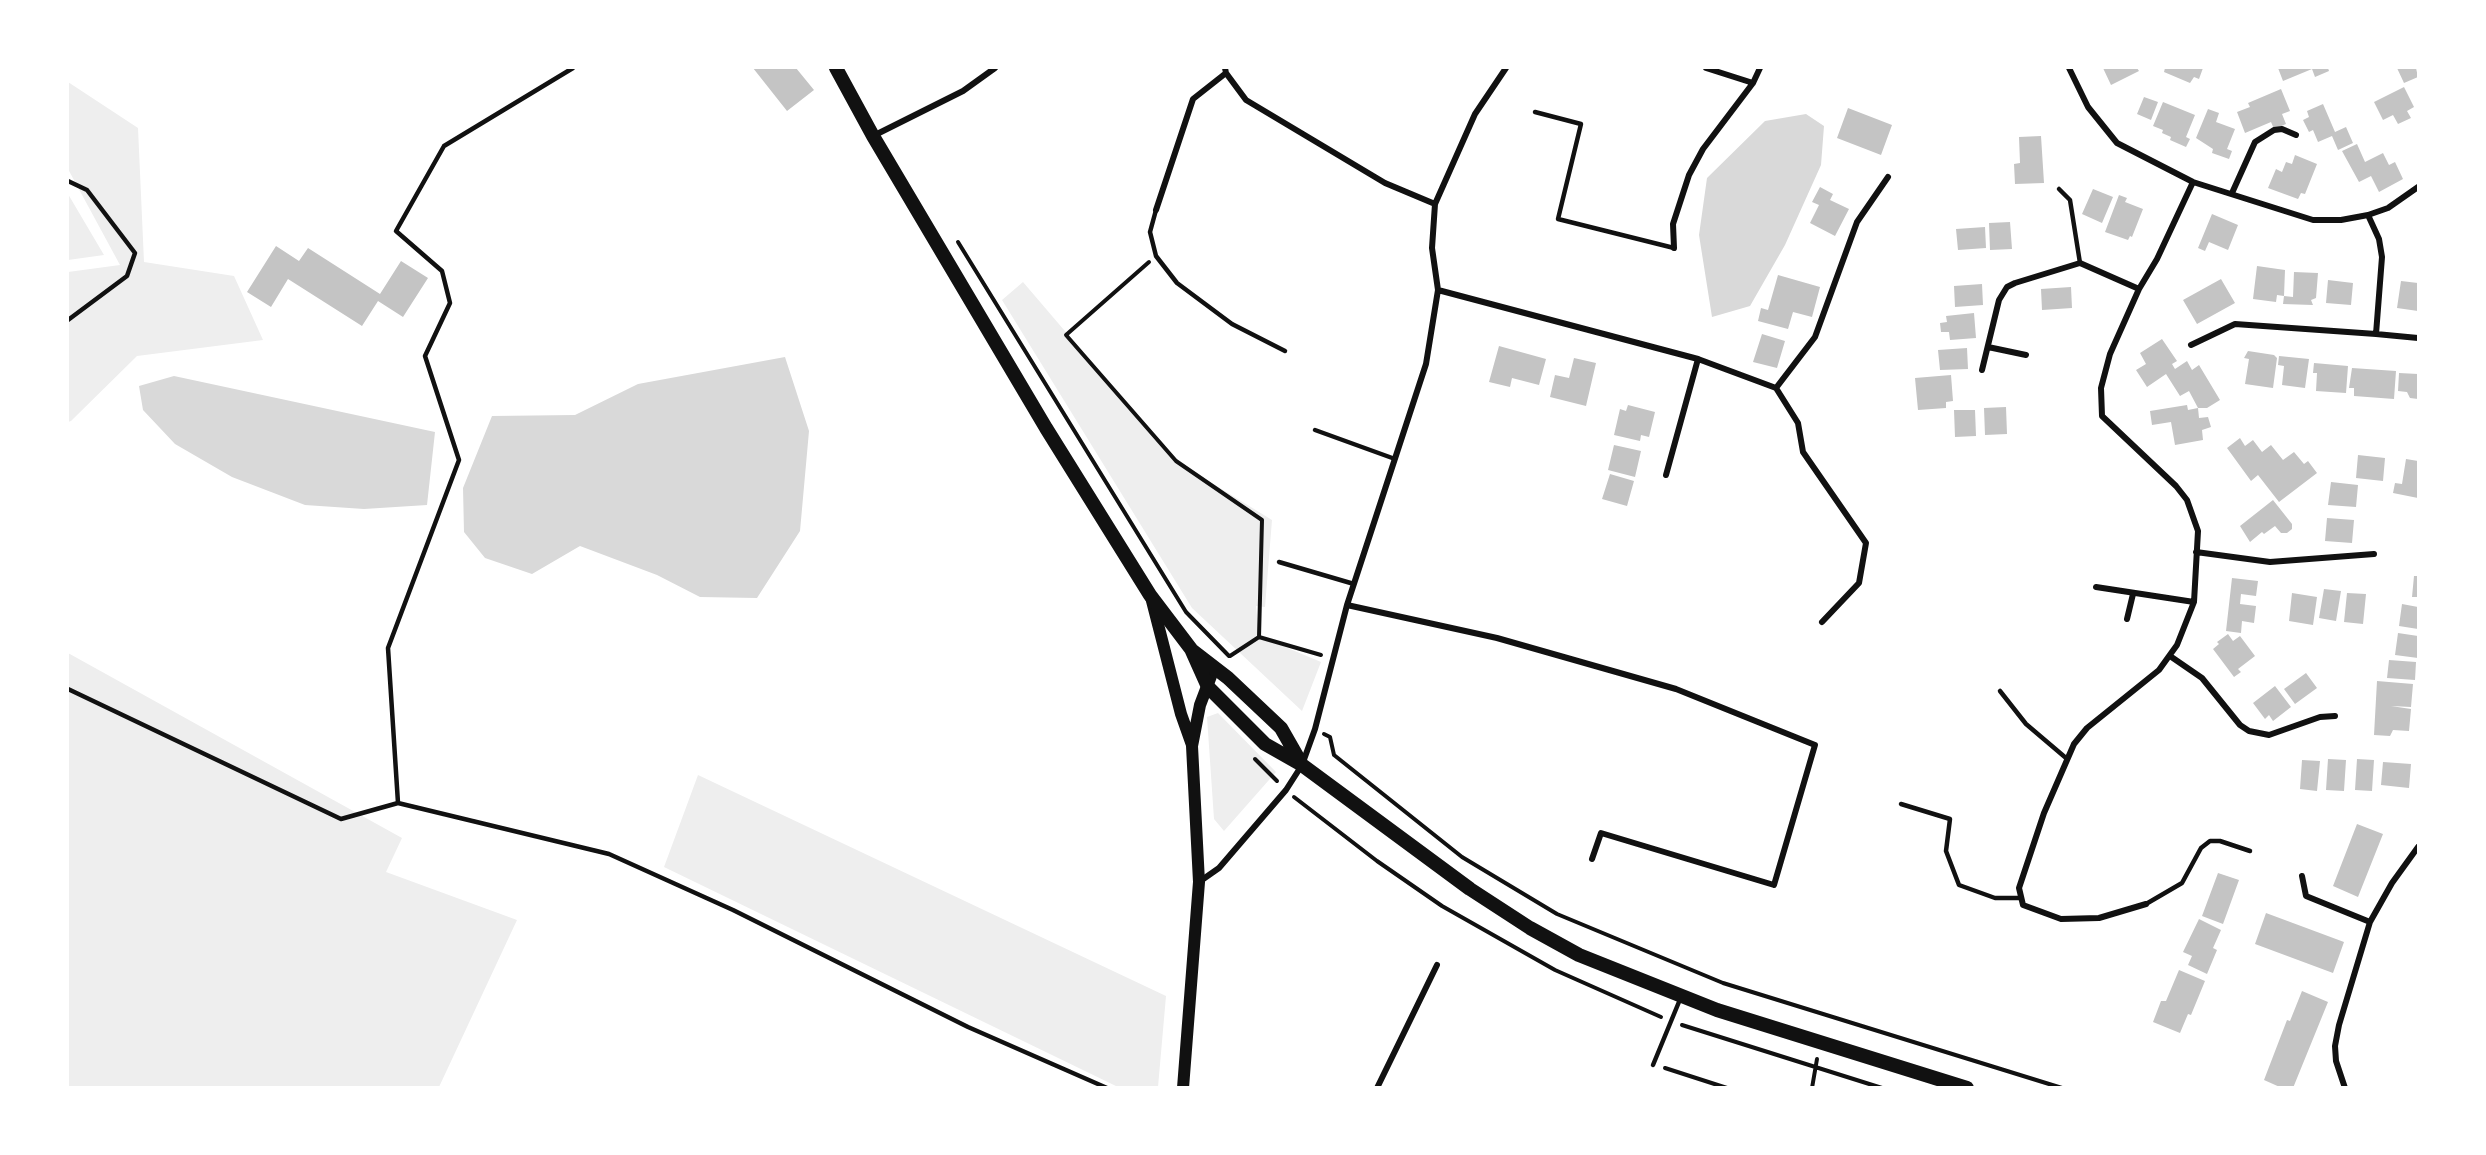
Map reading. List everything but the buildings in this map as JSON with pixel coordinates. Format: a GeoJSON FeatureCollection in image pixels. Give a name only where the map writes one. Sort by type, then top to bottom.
{"type":"FeatureCollection","features":[{"type":"Feature","properties":{"kind":"highway"},"geometry":{"type":"LineString","coordinates":[[836,68],[873,136],[1046,428],[1150,595],[1191,649],[1208,687],[1265,744],[1302,765],[1436,866],[1530,928],[1611,970],[1681,997],[1967,1088]]}},
{"type":"Feature","properties":{"kind":"highway"},"geometry":{"type":"LineString","coordinates":[[1191,649],[1228,678],[1281,728],[1302,765]]}},
{"type":"Feature","properties":{"kind":"main road"},"geometry":{"type":"LineString","coordinates":[[1150,595],[1181,714],[1192,746]]}},
{"type":"Feature","properties":{"kind":"main road"},"geometry":{"type":"LineString","coordinates":[[1183,1088],[1199,882],[1192,746],[1200,705],[1211,676],[1208,662]]}},
{"type":"Feature","properties":{"kind":"street"},"geometry":{"type":"LineString","coordinates":[[873,136],[963,91],[995,68]]}},
{"type":"Feature","properties":{"kind":"street"},"geometry":{"type":"LineString","coordinates":[[1199,882],[1219,868],[1286,790],[1302,765],[1347,605],[1426,364],[1438,290],[1432,248],[1435,204],[1475,114],[1506,68]]}},
{"type":"Feature","properties":{"kind":"street"},"geometry":{"type":"LineString","coordinates":[[1706,68],[1753,83]]}},
{"type":"Feature","properties":{"kind":"street"},"geometry":{"type":"LineString","coordinates":[[1674,248],[1673,224],[1689,175],[1703,149],[1753,83],[1760,68]]}},
{"type":"Feature","properties":{"kind":"street"},"geometry":{"type":"LineString","coordinates":[[2069,68],[2088,107],[2117,143],[2193,182],[2313,220],[2341,220],[2368,215],[2388,208],[2418,186]]}},
{"type":"Feature","properties":{"kind":"street"},"geometry":{"type":"LineString","coordinates":[[1156,210],[1193,99],[1225,70],[1246,100],[1385,183],[1435,204]]}},
{"type":"Feature","properties":{"kind":"street"},"geometry":{"type":"LineString","coordinates":[[2232,193],[2255,142],[2274,130],[2282,129],[2296,135]]}},
{"type":"Feature","properties":{"kind":"street"},"geometry":{"type":"LineString","coordinates":[[1776,388],[1815,338],[1857,222],[1888,177]]}},
{"type":"Feature","properties":{"kind":"street"},"geometry":{"type":"LineString","coordinates":[[2146,904],[2099,918],[2069,920],[2028,908],[2020,898],[2019,888],[2066,758],[2087,728],[2159,670],[2170,656],[2194,602],[2198,531],[2187,500],[2176,486],[2102,416],[2101,387],[2103,374],[2139,289],[2157,259],[2193,182]]}},
{"type":"Feature","properties":{"kind":"street"},"geometry":{"type":"LineString","coordinates":[[2368,215],[2379,239],[2382,257],[2376,334]]}},
{"type":"Feature","properties":{"kind":"street"},"geometry":{"type":"LineString","coordinates":[[1982,370],[1999,300],[2007,288],[2080,263],[2139,289]]}},
{"type":"Feature","properties":{"kind":"street"},"geometry":{"type":"LineString","coordinates":[[1438,290],[1698,358],[1776,388],[1798,423],[1803,452],[1866,543],[1859,583],[1822,622]]}},
{"type":"Feature","properties":{"kind":"street"},"geometry":{"type":"LineString","coordinates":[[2191,345],[2235,324],[2418,338]]}},
{"type":"Feature","properties":{"kind":"street"},"geometry":{"type":"LineString","coordinates":[[1988,347],[2026,355]]}},
{"type":"Feature","properties":{"kind":"street"},"geometry":{"type":"LineString","coordinates":[[1666,475],[1698,358]]}},
{"type":"Feature","properties":{"kind":"street"},"geometry":{"type":"LineString","coordinates":[[2196,552],[2270,562],[2374,554]]}},
{"type":"Feature","properties":{"kind":"street"},"geometry":{"type":"LineString","coordinates":[[2096,588],[2194,602]]}},
{"type":"Feature","properties":{"kind":"street"},"geometry":{"type":"LineString","coordinates":[[2127,619],[2133,594]]}},
{"type":"Feature","properties":{"kind":"street"},"geometry":{"type":"LineString","coordinates":[[1347,605],[1497,638],[1677,689],[1815,745],[1774,885],[1601,833],[1592,859]]}},
{"type":"Feature","properties":{"kind":"street"},"geometry":{"type":"LineString","coordinates":[[2170,656],[2202,678],[2240,725],[2249,731],[2269,735],[2320,717],[2335,716]]}},
{"type":"Feature","properties":{"kind":"street"},"geometry":{"type":"LineString","coordinates":[[2345,1088],[2336,1061],[2335,1046],[2370,922],[2392,883],[2418,847]]}},
{"type":"Feature","properties":{"kind":"street"},"geometry":{"type":"LineString","coordinates":[[2302,876],[2306,896],[2370,922]]}},
{"type":"Feature","properties":{"kind":"street"},"geometry":{"type":"LineString","coordinates":[[1377,1088],[1437,964]]}},
{"type":"Feature","properties":{"kind":"lane"},"geometry":{"type":"LineString","coordinates":[[398,803],[388,648],[459,460],[425,356],[450,303],[442,271],[396,231],[444,146],[573,68]]}},
{"type":"Feature","properties":{"kind":"lane"},"geometry":{"type":"LineString","coordinates":[[1535,112],[1581,124],[1558,219],[1674,248]]}},
{"type":"Feature","properties":{"kind":"lane"},"geometry":{"type":"LineString","coordinates":[[68,181],[87,190],[135,253],[128,276],[68,320]]}},
{"type":"Feature","properties":{"kind":"lane"},"geometry":{"type":"LineString","coordinates":[[2060,189],[2070,200],[2080,263]]}},
{"type":"Feature","properties":{"kind":"lane"},"geometry":{"type":"LineString","coordinates":[[1156,210],[1150,232],[1156,256],[1177,283],[1232,324],[1285,351]]}},
{"type":"Feature","properties":{"kind":"lane"},"geometry":{"type":"LineString","coordinates":[[1315,430],[1395,459]]}},
{"type":"Feature","properties":{"kind":"lane"},"geometry":{"type":"LineString","coordinates":[[1279,562],[1354,584]]}},
{"type":"Feature","properties":{"kind":"lane"},"geometry":{"type":"LineString","coordinates":[[68,689],[340,819],[398,803],[609,854],[733,910],[969,1027],[1107,1088]]}},
{"type":"Feature","properties":{"kind":"lane"},"geometry":{"type":"LineString","coordinates":[[2000,691],[2026,724],[2066,758]]}},
{"type":"Feature","properties":{"kind":"lane"},"geometry":{"type":"LineString","coordinates":[[1901,804],[1950,819],[1946,851],[1959,885],[1995,898],[2020,898]]}},
{"type":"Feature","properties":{"kind":"lane"},"geometry":{"type":"LineString","coordinates":[[2146,904],[2182,883],[2201,848],[2210,841],[2220,841],[2250,851]]}},
{"type":"Feature","properties":{"kind":"lane"},"geometry":{"type":"LineString","coordinates":[[1653,1065],[1681,997]]}},
{"type":"Feature","properties":{"kind":"path"},"geometry":{"type":"LineString","coordinates":[[956,238],[1186,612],[1234,661]]}},
{"type":"Feature","properties":{"kind":"path"},"geometry":{"type":"LineString","coordinates":[[1156,256],[1066,335],[1176,461],[1262,520],[1259,637]]}},
{"type":"Feature","properties":{"kind":"path"},"geometry":{"type":"LineString","coordinates":[[1230,656],[1259,637],[1333,659]]}},
{"type":"Feature","properties":{"kind":"path"},"geometry":{"type":"LineString","coordinates":[[1330,737],[1334,755],[1462,857],[1557,914],[1723,983],[2062,1088]]}},
{"type":"Feature","properties":{"kind":"path"},"geometry":{"type":"LineString","coordinates":[[1812,1088],[1820,1042]]}},
{"type":"Feature","properties":{"kind":"path"},"geometry":{"type":"LineString","coordinates":[[1653,1065],[1727,1088]]}},
{"type":"Feature","properties":{"kind":"shaded area"},"geometry":{"type":"Polygon","coordinates":[[[68,82],[138,128],[144,262],[234,276],[263,340],[137,356],[68,422],[68,272],[120,265],[68,169],[68,82]]]}},
{"type":"Feature","properties":{"kind":"shaded area"},"geometry":{"type":"Polygon","coordinates":[[[1806,114],[1824,126],[1821,165],[1785,245],[1750,306],[1712,317],[1699,235],[1707,178],[1765,121],[1806,114]]]}},
{"type":"Feature","properties":{"kind":"shaded area"},"geometry":{"type":"Polygon","coordinates":[[[68,194],[104,255],[68,260],[68,194]]]}},
{"type":"Feature","properties":{"kind":"shaded area"},"geometry":{"type":"Polygon","coordinates":[[[1023,282],[1176,461],[1272,520],[1265,607],[1256,606],[1259,636],[1321,662],[1302,711],[1192,608],[1002,300],[1023,282]]]}},
{"type":"Feature","properties":{"kind":"shaded area"},"geometry":{"type":"Polygon","coordinates":[[[785,357],[809,431],[800,531],[757,598],[700,597],[657,575],[580,546],[532,574],[485,558],[464,532],[463,488],[492,416],[575,415],[638,384],[785,357]]]}},
{"type":"Feature","properties":{"kind":"shaded area"},"geometry":{"type":"Polygon","coordinates":[[[174,376],[435,432],[427,505],[364,509],[305,505],[232,477],[175,444],[143,410],[139,386],[174,376]]]}},
{"type":"Feature","properties":{"kind":"shaded area"},"geometry":{"type":"Polygon","coordinates":[[[68,653],[402,838],[386,872],[517,920],[439,1087],[68,1087],[68,653]]]}},
{"type":"Feature","properties":{"kind":"shaded area"},"geometry":{"type":"Polygon","coordinates":[[[1218,713],[1276,772],[1224,831],[1214,819],[1207,717],[1218,713]]]}},
{"type":"Feature","properties":{"kind":"shaded area"},"geometry":{"type":"Polygon","coordinates":[[[698,775],[1166,996],[1158,1087],[1118,1087],[664,867],[698,775]]]}}]}
